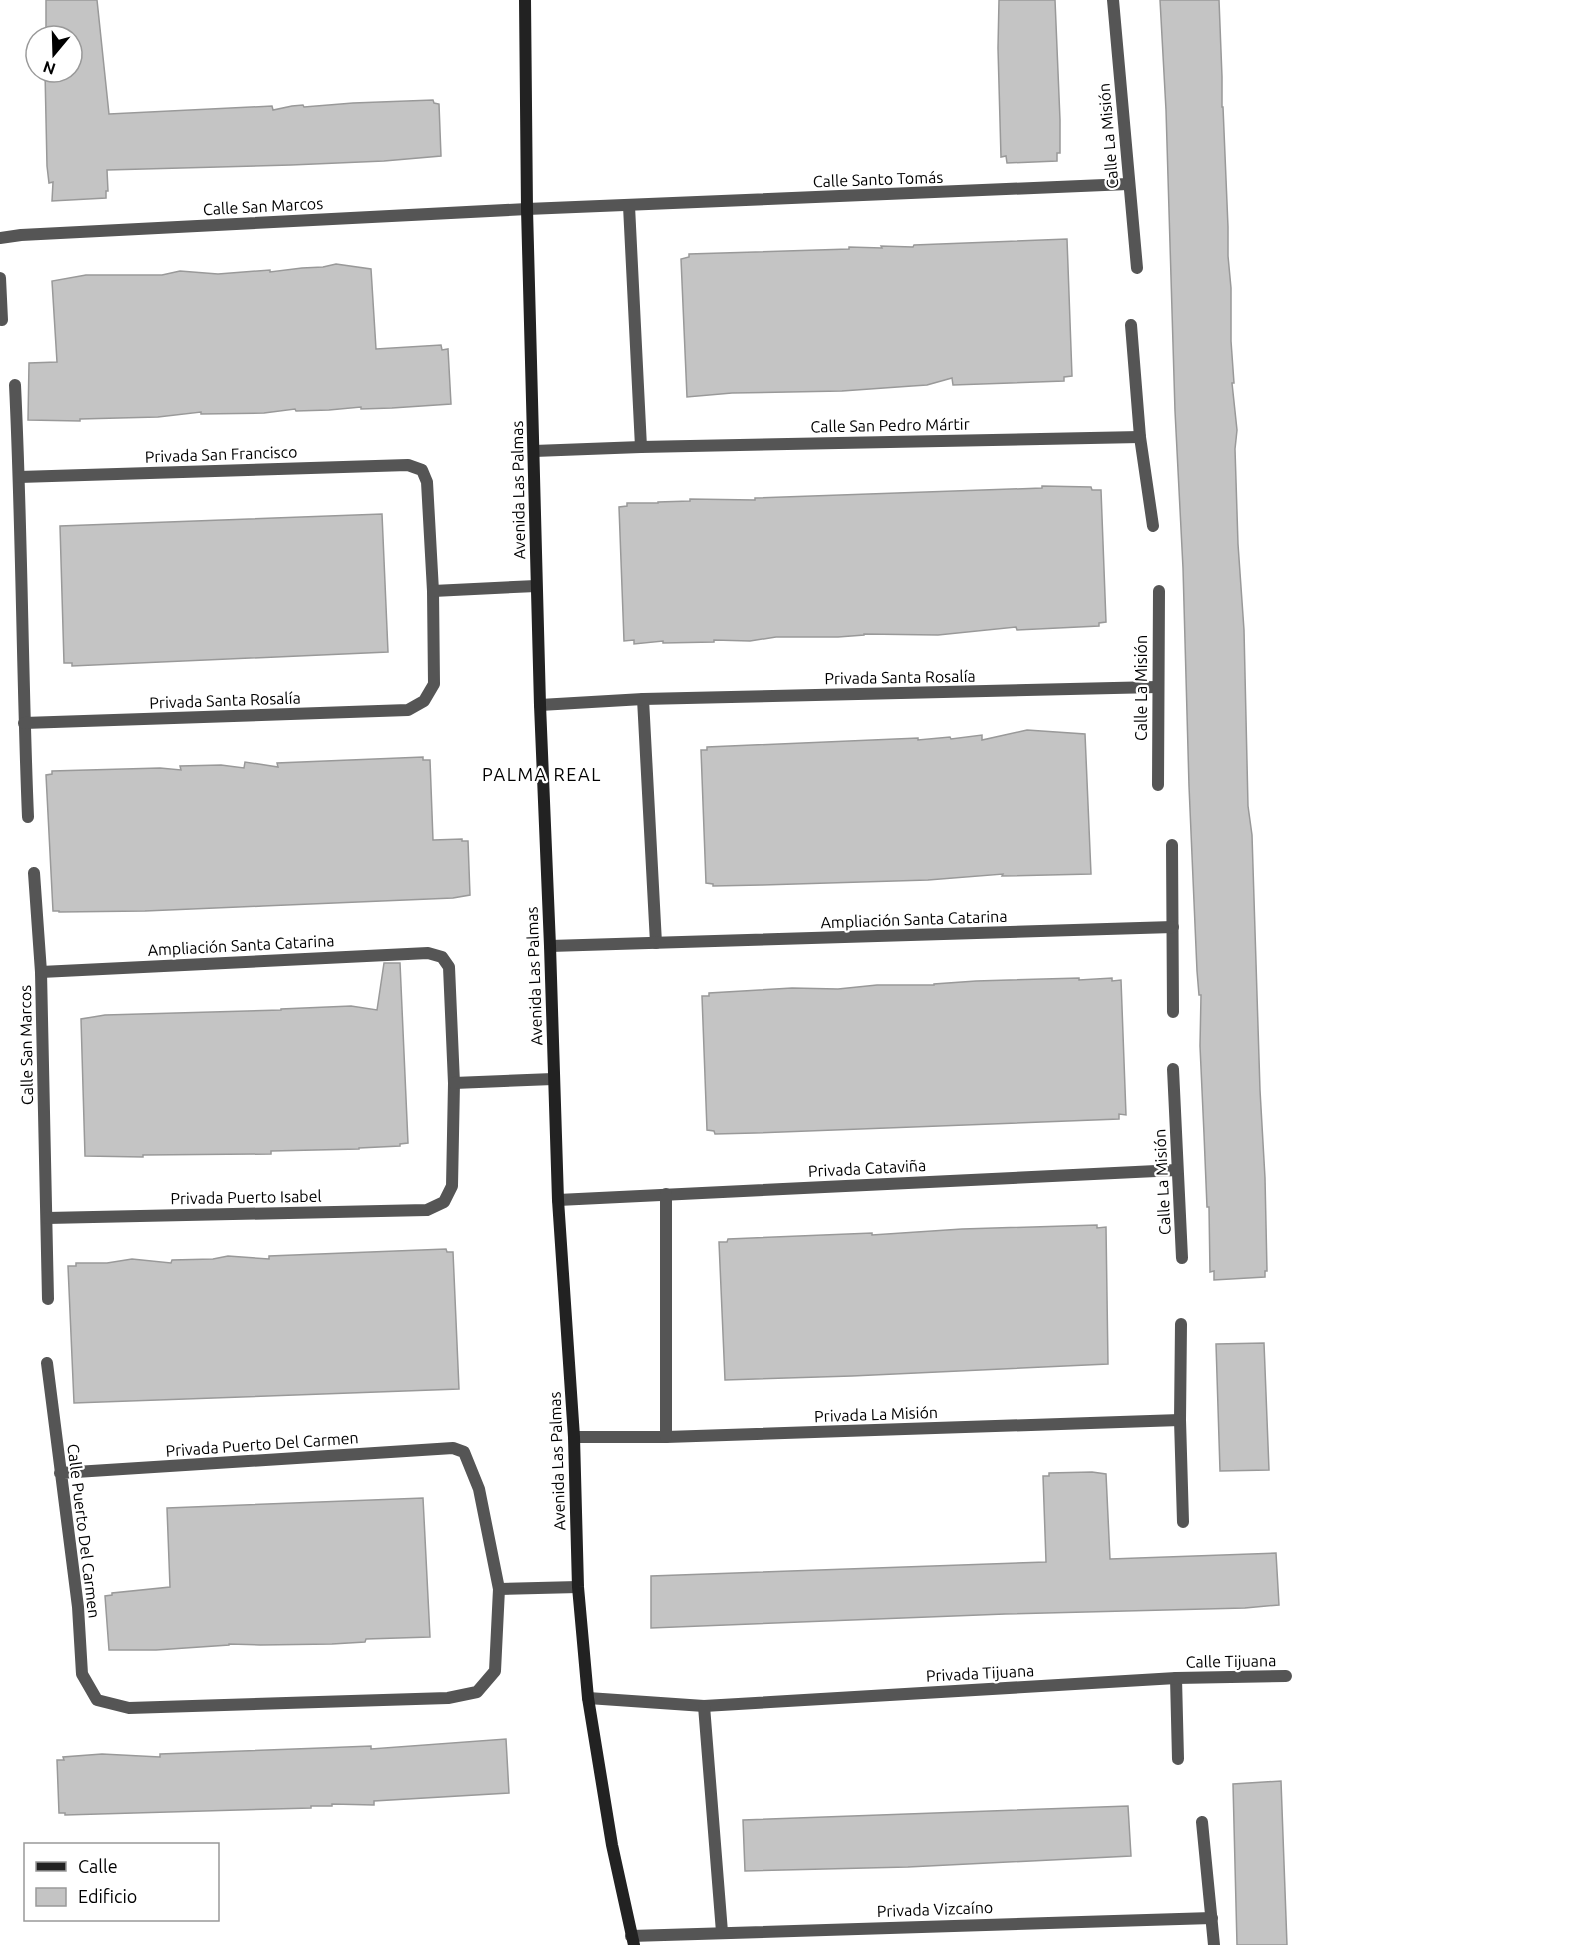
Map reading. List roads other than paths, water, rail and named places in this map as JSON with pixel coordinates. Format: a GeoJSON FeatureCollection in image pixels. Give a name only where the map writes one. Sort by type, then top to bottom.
{"type":"FeatureCollection","features":[{"type":"Feature","properties":{"kind":"main road","name":"Avenida Las Palmas"},"geometry":{"type":"LineString","coordinates":[[525,0],[527,209],[536,586],[558,1200],[574,1437],[578,1587],[588,1698],[612,1845],[633,1940]]}},
{"type":"Feature","properties":{"kind":"street","name":"Calle La Misión"},"geometry":{"type":"LineString","coordinates":[[1113,0],[1137,268]]}},
{"type":"Feature","properties":{"kind":"street","name":"Calle Santo Tomás"},"geometry":{"type":"LineString","coordinates":[[527,209],[1128,184]]}},
{"type":"Feature","properties":{"kind":"street"},"geometry":{"type":"LineString","coordinates":[[629,206],[641,447]]}},
{"type":"Feature","properties":{"kind":"street","name":"Calle San Marcos"},"geometry":{"type":"LineString","coordinates":[[0,238],[21,235],[527,209]]}},
{"type":"Feature","properties":{"kind":"street"},"geometry":{"type":"LineString","coordinates":[[0,278],[2,320]]}},
{"type":"Feature","properties":{"kind":"street"},"geometry":{"type":"LineString","coordinates":[[1131,325],[1140,437],[1153,526]]}},
{"type":"Feature","properties":{"kind":"street"},"geometry":{"type":"LineString","coordinates":[[15,385],[28,817]]}},
{"type":"Feature","properties":{"kind":"street","name":"Calle San Pedro Mártir"},"geometry":{"type":"LineString","coordinates":[[534,451],[1140,437]]}},
{"type":"Feature","properties":{"kind":"street","name":"Privada San Francisco"},"geometry":{"type":"LineString","coordinates":[[19,477],[408,465],[422,470],[427,482],[433,591]]}},
{"type":"Feature","properties":{"kind":"street"},"geometry":{"type":"LineString","coordinates":[[433,591],[536,586]]}},
{"type":"Feature","properties":{"kind":"street","name":"Privada Santa Rosalía"},"geometry":{"type":"LineString","coordinates":[[24,723],[408,710],[424,701],[434,684],[433,591]]}},
{"type":"Feature","properties":{"kind":"street","name":"Calle La Misión"},"geometry":{"type":"LineString","coordinates":[[1158,785],[1159,591]]}},
{"type":"Feature","properties":{"kind":"street","name":"Privada Santa Rosalía"},"geometry":{"type":"LineString","coordinates":[[540,705],[643,699],[1157,687]]}},
{"type":"Feature","properties":{"kind":"street"},"geometry":{"type":"LineString","coordinates":[[643,699],[656,943]]}},
{"type":"Feature","properties":{"kind":"street"},"geometry":{"type":"LineString","coordinates":[[1172,845],[1173,1012]]}},
{"type":"Feature","properties":{"kind":"street","name":"Calle San Marcos"},"geometry":{"type":"LineString","coordinates":[[34,873],[40,972],[47,1218]]}},
{"type":"Feature","properties":{"kind":"street","name":"Ampliación Santa Catarina"},"geometry":{"type":"LineString","coordinates":[[550,946],[1173,927]]}},
{"type":"Feature","properties":{"kind":"street","name":"Ampliación Santa Catarina"},"geometry":{"type":"LineString","coordinates":[[40,972],[428,953],[442,957],[449,967],[454,1083]]}},
{"type":"Feature","properties":{"kind":"street","name":"Calle La Misión"},"geometry":{"type":"LineString","coordinates":[[1173,1069],[1182,1258]]}},
{"type":"Feature","properties":{"kind":"street"},"geometry":{"type":"LineString","coordinates":[[454,1083],[553,1080]]}},
{"type":"Feature","properties":{"kind":"street","name":"Privada Puerto Isabel"},"geometry":{"type":"LineString","coordinates":[[47,1218],[427,1210],[444,1202],[452,1186],[454,1083]]}},
{"type":"Feature","properties":{"kind":"street","name":"Privada Cataviña"},"geometry":{"type":"LineString","coordinates":[[558,1200],[1177,1170]]}},
{"type":"Feature","properties":{"kind":"street"},"geometry":{"type":"LineString","coordinates":[[666,1194],[666,1437]]}},
{"type":"Feature","properties":{"kind":"street"},"geometry":{"type":"LineString","coordinates":[[47,1218],[48,1299]]}},
{"type":"Feature","properties":{"kind":"street"},"geometry":{"type":"LineString","coordinates":[[1181,1324],[1180,1420],[1183,1522]]}},
{"type":"Feature","properties":{"kind":"street","name":"Calle Puerto Del Carmen"},"geometry":{"type":"LineString","coordinates":[[47,1363],[78,1607],[82,1674],[97,1700],[129,1708],[448,1698],[477,1692],[495,1671],[499,1588]]}},
{"type":"Feature","properties":{"kind":"street","name":"Privada La Misión"},"geometry":{"type":"LineString","coordinates":[[574,1437],[666,1437],[1180,1420]]}},
{"type":"Feature","properties":{"kind":"street","name":"Privada Puerto Del Carmen"},"geometry":{"type":"LineString","coordinates":[[60,1473],[453,1448],[464,1452],[479,1489],[499,1588]]}},
{"type":"Feature","properties":{"kind":"street"},"geometry":{"type":"LineString","coordinates":[[499,1588],[578,1587]]}},
{"type":"Feature","properties":{"kind":"street","name":"Calle Tijuana"},"geometry":{"type":"LineString","coordinates":[[1176,1678],[1286,1676]]}},
{"type":"Feature","properties":{"kind":"street"},"geometry":{"type":"LineString","coordinates":[[1176,1678],[1178,1759]]}},
{"type":"Feature","properties":{"kind":"street","name":"Privada Tijuana"},"geometry":{"type":"LineString","coordinates":[[588,1698],[704,1706],[1176,1678]]}},
{"type":"Feature","properties":{"kind":"street"},"geometry":{"type":"LineString","coordinates":[[704,1706],[722,1932]]}},
{"type":"Feature","properties":{"kind":"street"},"geometry":{"type":"LineString","coordinates":[[1202,1822],[1214,1945]]}},
{"type":"Feature","properties":{"kind":"street","name":"Privada Vizcaíno"},"geometry":{"type":"LineString","coordinates":[[633,1940],[722,1932],[1212,1918]]}},
{"type":"Feature","properties":{"kind":"district","name":"PALMA REAL"},"geometry":{"type":"Point","coordinates":[542,774]}}]}
